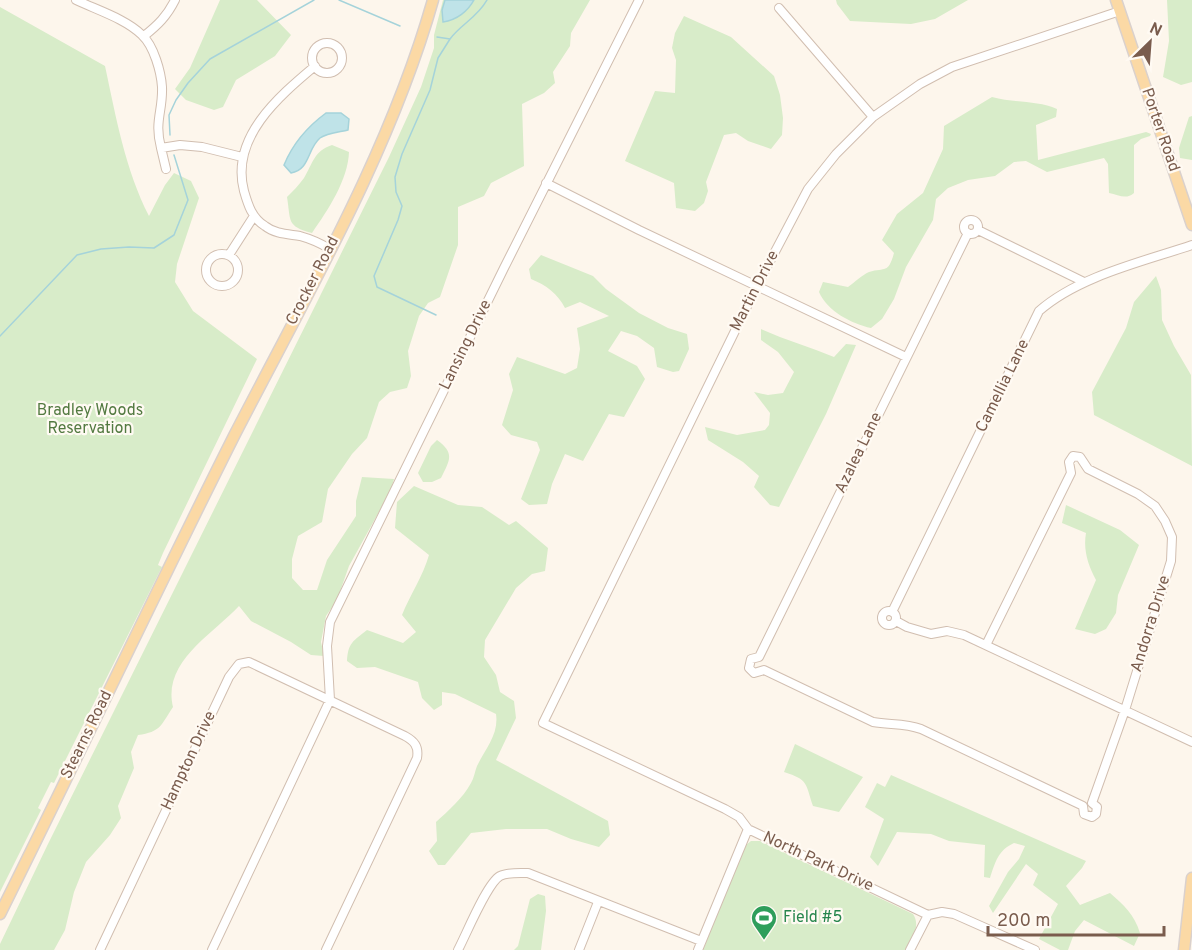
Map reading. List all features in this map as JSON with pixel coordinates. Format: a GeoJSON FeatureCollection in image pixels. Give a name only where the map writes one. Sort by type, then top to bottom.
{"type":"FeatureCollection","features":[{"type":"Feature","properties":{"kind":"main road","name":"Crocker Road"},"geometry":{"type":"LineString","coordinates":[[174,555],[330,249],[402,95],[434,0]]}},
{"type":"Feature","properties":{"kind":"main road","name":"Porter Road"},"geometry":{"type":"LineString","coordinates":[[1118,5],[1192,225]]}},
{"type":"Feature","properties":{"kind":"main road","name":"Stearns Road"},"geometry":{"type":"LineString","coordinates":[[0,914],[174,555]]}},
{"type":"Feature","properties":{"kind":"main road"},"geometry":{"type":"LineString","coordinates":[[1184,950],[1192,878]]}},
{"type":"Feature","properties":{"kind":"street"},"geometry":{"type":"LineString","coordinates":[[76,0],[128,25],[144,36],[152,51],[162,88],[157,133],[166,169]]}},
{"type":"Feature","properties":{"kind":"street"},"geometry":{"type":"LineString","coordinates":[[144,36],[168,15],[175,0]]}},
{"type":"Feature","properties":{"kind":"street","name":"Lansing Drive"},"geometry":{"type":"LineString","coordinates":[[330,700],[327,646],[330,622],[546,183],[639,0]]}},
{"type":"Feature","properties":{"kind":"street","name":"Martin Drive"},"geometry":{"type":"LineString","coordinates":[[543,723],[756,286],[808,189],[836,154],[873,117],[920,84],[952,67],[1118,5]]}},
{"type":"Feature","properties":{"kind":"street"},"geometry":{"type":"LineString","coordinates":[[779,8],[873,117]]}},
{"type":"Feature","properties":{"kind":"street"},"geometry":{"type":"LineString","coordinates":[[315,66],[281,95],[255,128],[245,145],[242,156],[242,186],[254,216],[265,227],[312,240],[330,249]]}},
{"type":"Feature","properties":{"kind":"street"},"geometry":{"type":"LineString","coordinates":[[161,147],[179,144],[242,156]]}},
{"type":"Feature","properties":{"kind":"street"},"geometry":{"type":"LineString","coordinates":[[546,183],[906,357]]}},
{"type":"Feature","properties":{"kind":"street"},"geometry":{"type":"LineString","coordinates":[[229,255],[254,216]]}},
{"type":"Feature","properties":{"kind":"street"},"geometry":{"type":"LineString","coordinates":[[969,220],[976,221],[979,225],[978,230],[973,234],[968,233],[964,227],[965,223],[969,220]]}},
{"type":"Feature","properties":{"kind":"street"},"geometry":{"type":"LineString","coordinates":[[978,230],[1084,282]]}},
{"type":"Feature","properties":{"kind":"street","name":"Azalea Lane"},"geometry":{"type":"LineString","coordinates":[[764,670],[754,673],[748,668],[751,659],[759,657],[968,233]]}},
{"type":"Feature","properties":{"kind":"street","name":"Camellia Lane"},"geometry":{"type":"LineString","coordinates":[[892,612],[1039,311],[1054,298],[1084,282],[1192,245]]}},
{"type":"Feature","properties":{"kind":"street"},"geometry":{"type":"LineString","coordinates":[[1062,272],[1064,293]]}},
{"type":"Feature","properties":{"kind":"street","name":"Andorra Drive"},"geometry":{"type":"LineString","coordinates":[[1071,473],[1070,459],[1078,456],[1088,469],[1138,494],[1155,506],[1172,537],[1171,561],[1125,710],[1088,804]]}},
{"type":"Feature","properties":{"kind":"street"},"geometry":{"type":"LineString","coordinates":[[986,645],[1071,473],[1088,469]]}},
{"type":"Feature","properties":{"kind":"street"},"geometry":{"type":"LineString","coordinates":[[885,612],[892,612],[896,621],[888,626],[882,621],[882,617],[885,612]]}},
{"type":"Feature","properties":{"kind":"street"},"geometry":{"type":"LineString","coordinates":[[896,621],[931,634],[947,631],[964,634],[1192,742]]}},
{"type":"Feature","properties":{"kind":"street"},"geometry":{"type":"LineString","coordinates":[[759,657],[764,664],[764,670],[873,722],[904,724],[921,729],[1097,807],[1096,814],[1092,817],[1086,816],[1083,812],[1088,804]]}},
{"type":"Feature","properties":{"kind":"street","name":"Hampton Drive"},"geometry":{"type":"LineString","coordinates":[[100,950],[234,669],[239,664],[249,662],[330,700]]}},
{"type":"Feature","properties":{"kind":"street"},"geometry":{"type":"LineString","coordinates":[[212,950],[330,700],[405,736],[413,741],[418,750],[417,758],[326,950]]}},
{"type":"Feature","properties":{"kind":"street","name":"North Park Drive"},"geometry":{"type":"LineString","coordinates":[[543,723],[724,809],[739,817],[748,829],[928,915],[942,912],[954,914],[1035,950]]}},
{"type":"Feature","properties":{"kind":"street"},"geometry":{"type":"LineString","coordinates":[[458,950],[490,887],[499,877],[512,873],[528,873],[699,946],[748,829]]}},
{"type":"Feature","properties":{"kind":"street"},"geometry":{"type":"LineString","coordinates":[[579,950],[598,902]]}},
{"type":"Feature","properties":{"kind":"street"},"geometry":{"type":"LineString","coordinates":[[910,950],[928,915]]}},
{"type":"Feature","properties":{"kind":"green space"},"geometry":{"type":"Polygon","coordinates":[[[220,0],[257,0],[291,35],[275,56],[236,80],[223,107],[214,110],[186,100],[175,89],[190,68],[220,0]]]}},
{"type":"Feature","properties":{"kind":"green space"},"geometry":{"type":"Polygon","coordinates":[[[443,0],[590,0],[571,33],[570,46],[553,72],[555,83],[544,93],[522,104],[524,166],[491,183],[484,196],[458,207],[458,245],[440,297],[428,303],[419,316],[408,351],[411,376],[407,388],[390,392],[379,402],[367,438],[352,454],[328,489],[322,522],[298,536],[292,559],[292,578],[303,590],[317,590],[327,560],[356,516],[356,501],[362,477],[394,479],[391,490],[349,566],[337,600],[326,616],[321,642],[324,656],[311,655],[251,621],[239,606],[192,650],[182,663],[175,676],[172,691],[173,707],[163,723],[156,730],[138,735],[131,752],[134,768],[118,806],[121,818],[110,835],[86,862],[74,892],[65,930],[54,950],[0,950],[0,944],[47,846],[389,157],[421,87],[434,48],[434,35],[443,0]]]}},
{"type":"Feature","properties":{"kind":"green space"},"geometry":{"type":"Polygon","coordinates":[[[836,0],[968,0],[935,19],[911,24],[850,21],[836,0]]]}},
{"type":"Feature","properties":{"kind":"green space"},"geometry":{"type":"Polygon","coordinates":[[[1167,0],[1192,0],[1192,82],[1181,85],[1163,77],[1169,41],[1167,0]]]}},
{"type":"Feature","properties":{"kind":"green space","name":"Bradley Woods Reservation"},"geometry":{"type":"Polygon","coordinates":[[[0,7],[105,66],[127,161],[149,216],[174,173],[191,181],[199,198],[177,264],[175,282],[193,311],[257,359],[163,553],[158,565],[162,567],[54,783],[51,782],[38,808],[41,810],[0,892],[0,7]]]}},
{"type":"Feature","properties":{"kind":"green space"},"geometry":{"type":"Polygon","coordinates":[[[684,16],[731,37],[774,76],[780,95],[783,118],[782,135],[771,149],[748,141],[736,133],[724,135],[706,182],[708,191],[704,203],[695,211],[676,208],[674,183],[625,161],[655,91],[675,93],[676,60],[672,48],[675,33],[684,16]]]}},
{"type":"Feature","properties":{"kind":"green space"},"geometry":{"type":"Polygon","coordinates":[[[992,97],[1041,104],[1057,109],[1056,117],[1036,125],[1038,160],[1146,132],[1151,134],[1134,145],[1134,193],[1125,197],[1109,193],[1108,164],[1104,158],[1047,172],[1026,161],[1014,162],[995,176],[968,180],[948,188],[936,199],[933,220],[906,267],[894,299],[882,319],[871,328],[848,320],[834,311],[819,292],[823,282],[848,287],[866,273],[888,267],[894,253],[882,240],[897,214],[923,193],[943,149],[944,126],[992,97]]]}},
{"type":"Feature","properties":{"kind":"green space"},"geometry":{"type":"Polygon","coordinates":[[[1192,116],[1192,160],[1180,158],[1179,148],[1189,117],[1192,116]]]}},
{"type":"Feature","properties":{"kind":"green space"},"geometry":{"type":"Polygon","coordinates":[[[332,145],[349,152],[348,163],[336,194],[312,233],[298,228],[291,221],[287,197],[304,178],[318,154],[332,145]]]}},
{"type":"Feature","properties":{"kind":"green space"},"geometry":{"type":"Polygon","coordinates":[[[541,255],[593,276],[606,289],[639,313],[668,328],[687,334],[689,349],[679,371],[673,372],[657,367],[654,348],[637,336],[621,331],[608,351],[637,366],[645,379],[624,417],[609,414],[583,461],[565,454],[552,484],[547,504],[529,505],[521,499],[540,450],[537,442],[511,435],[502,425],[513,390],[509,374],[517,357],[565,374],[577,368],[580,349],[577,328],[609,316],[580,302],[565,308],[551,290],[531,279],[529,269],[541,255]]]}},
{"type":"Feature","properties":{"kind":"green space"},"geometry":{"type":"Polygon","coordinates":[[[1156,276],[1161,290],[1162,320],[1191,375],[1192,466],[1094,415],[1092,392],[1126,328],[1134,302],[1156,276]]]}},
{"type":"Feature","properties":{"kind":"green space"},"geometry":{"type":"Polygon","coordinates":[[[761,329],[834,357],[846,344],[856,345],[826,414],[779,507],[770,505],[754,487],[759,476],[743,462],[708,440],[705,427],[737,435],[765,430],[769,425],[770,413],[754,392],[768,395],[783,393],[794,372],[778,352],[761,340],[761,329]]]}},
{"type":"Feature","properties":{"kind":"green space"},"geometry":{"type":"Polygon","coordinates":[[[437,440],[449,453],[448,461],[441,478],[432,482],[423,482],[418,473],[431,446],[437,440]]]}},
{"type":"Feature","properties":{"kind":"green space"},"geometry":{"type":"Polygon","coordinates":[[[414,486],[458,505],[482,507],[509,525],[516,521],[548,548],[545,571],[532,574],[516,588],[485,640],[484,657],[496,675],[500,692],[514,701],[516,718],[496,760],[608,821],[610,835],[599,847],[547,829],[506,829],[471,833],[445,865],[438,865],[429,851],[437,841],[436,822],[460,799],[472,781],[477,766],[494,734],[496,714],[455,694],[442,692],[442,705],[434,710],[422,698],[418,682],[375,667],[357,668],[347,661],[352,643],[367,630],[403,643],[416,632],[402,615],[429,555],[395,528],[397,502],[414,486]]]}},
{"type":"Feature","properties":{"kind":"green space"},"geometry":{"type":"Polygon","coordinates":[[[1066,505],[1120,530],[1139,545],[1118,595],[1116,613],[1106,629],[1095,634],[1075,629],[1096,580],[1087,557],[1086,533],[1062,523],[1066,505]]]}},
{"type":"Feature","properties":{"kind":"green space"},"geometry":{"type":"Polygon","coordinates":[[[795,744],[863,777],[839,812],[813,806],[805,783],[798,777],[784,772],[795,744]]]}},
{"type":"Feature","properties":{"kind":"green space"},"geometry":{"type":"Polygon","coordinates":[[[891,775],[1086,861],[1066,886],[1080,905],[1110,893],[1115,897],[1128,910],[1138,926],[1140,933],[1134,946],[1084,920],[1075,931],[1068,950],[1060,950],[1039,939],[1058,904],[1033,885],[1038,874],[1026,864],[993,913],[989,906],[1025,846],[1014,843],[1004,849],[990,878],[984,877],[985,845],[949,841],[931,834],[897,832],[878,866],[870,857],[884,819],[865,807],[877,783],[885,787],[891,775]]]}},
{"type":"Feature","properties":{"kind":"green space"},"geometry":{"type":"Polygon","coordinates":[[[751,841],[760,841],[913,914],[916,928],[906,950],[703,950],[742,852],[751,841]]]}},
{"type":"Feature","properties":{"kind":"green space"},"geometry":{"type":"Polygon","coordinates":[[[538,894],[545,896],[546,911],[541,950],[514,950],[518,946],[530,899],[538,894]]]}},
{"type":"Feature","properties":{"kind":"water"},"geometry":{"type":"Polygon","coordinates":[[[445,0],[474,0],[462,14],[443,22],[442,10],[445,0]]]}},
{"type":"Feature","properties":{"kind":"water"},"geometry":{"type":"Polygon","coordinates":[[[326,113],[341,113],[349,119],[348,130],[320,138],[302,168],[291,173],[284,165],[296,143],[326,113]]]}},
{"type":"Feature","properties":{"kind":"waterway"},"geometry":{"type":"LineString","coordinates":[[170,135],[169,115],[176,100],[210,59],[314,0]]}},
{"type":"Feature","properties":{"kind":"waterway"},"geometry":{"type":"LineString","coordinates":[[339,0],[400,26]]}},
{"type":"Feature","properties":{"kind":"waterway"},"geometry":{"type":"LineString","coordinates":[[437,37],[450,39],[479,12],[487,0]]}},
{"type":"Feature","properties":{"kind":"waterway"},"geometry":{"type":"LineString","coordinates":[[436,315],[377,287],[374,276],[402,206],[396,192],[395,177],[402,154],[430,90],[438,58],[450,39]]}},
{"type":"Feature","properties":{"kind":"waterway"},"geometry":{"type":"LineString","coordinates":[[0,336],[77,255],[101,249],[154,248],[174,235],[188,200],[174,155]]}},
{"type":"Feature","properties":{"kind":"place","name":"Field #5"},"geometry":{"type":"Point","coordinates":[764,941]}}]}
